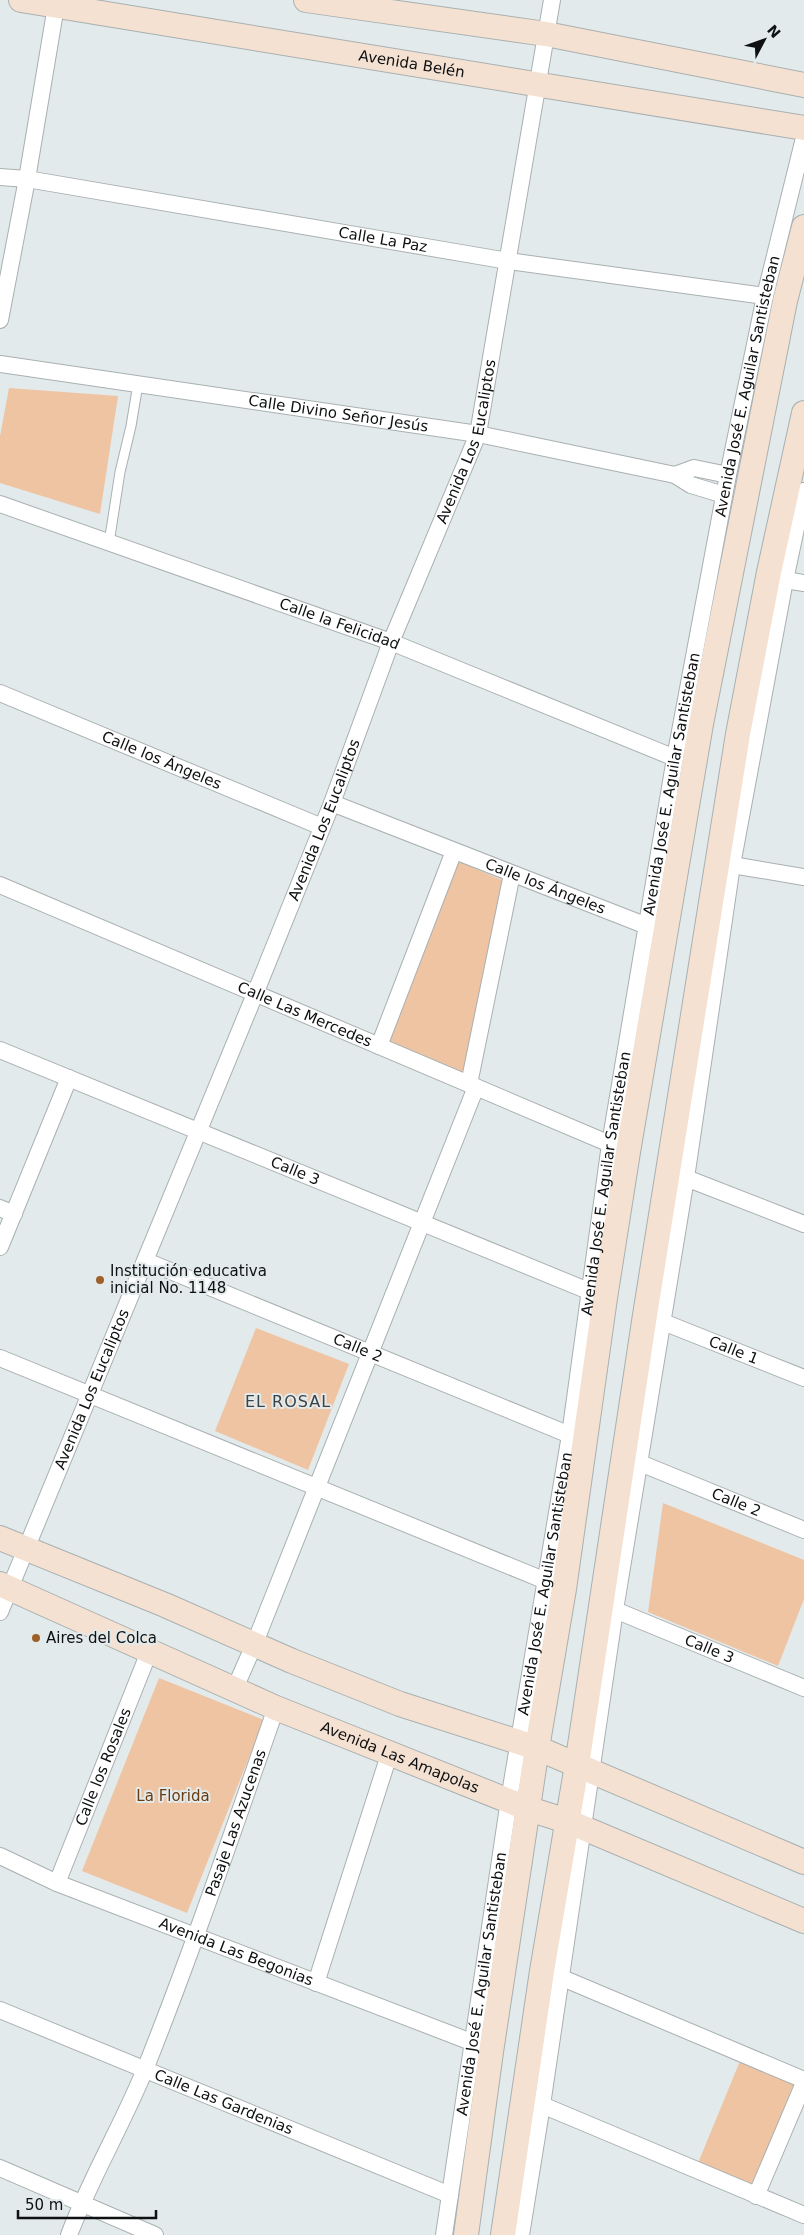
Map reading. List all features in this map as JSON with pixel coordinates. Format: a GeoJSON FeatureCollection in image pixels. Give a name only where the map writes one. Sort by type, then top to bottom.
{"type":"FeatureCollection","features":[{"type":"Feature","properties":{"kind":"main road","name":"Avenida Belén"},"geometry":{"type":"LineString","coordinates":[[21,0],[804,128]]}},
{"type":"Feature","properties":{"kind":"main road"},"geometry":{"type":"LineString","coordinates":[[306,0],[546,34],[804,86]]}},
{"type":"Feature","properties":{"kind":"main road","name":"Avenida José E. Aguilar Santisteban"},"geometry":{"type":"LineString","coordinates":[[466,2235],[491,2052],[519,1804],[528,1746],[564,1589],[605,1298],[701,724],[785,301],[804,227]]}},
{"type":"Feature","properties":{"kind":"main road"},"geometry":{"type":"LineString","coordinates":[[503,2235],[542,1971],[575,1824],[585,1768],[642,1333],[738,734],[769,572],[804,413]]}},
{"type":"Feature","properties":{"kind":"main road"},"geometry":{"type":"LineString","coordinates":[[0,1538],[165,1604],[254,1645],[400,1704],[528,1746],[585,1768],[804,1862]]}},
{"type":"Feature","properties":{"kind":"main road","name":"Avenida Las Amapolas"},"geometry":{"type":"LineString","coordinates":[[5,1586],[276,1708],[519,1804],[575,1824],[804,1921]]}},
{"type":"Feature","properties":{"kind":"street","name":"Avenida Los Eucaliptos"},"geometry":{"type":"LineString","coordinates":[[0,1612],[5,1586],[25,1549],[146,1260],[332,803],[391,642],[478,434],[552,0]]}},
{"type":"Feature","properties":{"kind":"street"},"geometry":{"type":"LineString","coordinates":[[0,320],[28,179],[56,6]]}},
{"type":"Feature","properties":{"kind":"street","name":"Avenida José E. Aguilar Santisteban"},"geometry":{"type":"LineString","coordinates":[[528,1746],[546,1580],[591,1292],[610,1144],[675,758],[724,495],[765,296],[804,138]]}},
{"type":"Feature","properties":{"kind":"street","name":"Calle La Paz"},"geometry":{"type":"LineString","coordinates":[[0,177],[28,179],[508,260],[765,296]]}},
{"type":"Feature","properties":{"kind":"street","name":"Calle Divino Señor Jesús"},"geometry":{"type":"LineString","coordinates":[[0,364],[478,434],[675,475],[691,485],[724,495]]}},
{"type":"Feature","properties":{"kind":"street","name":"Calle Divino Señor Jesús"},"geometry":{"type":"LineString","coordinates":[[675,475],[694,468],[728,475]]}},
{"type":"Feature","properties":{"kind":"street"},"geometry":{"type":"LineString","coordinates":[[585,1768],[615,1610],[663,1322],[732,865],[785,580],[804,491]]}},
{"type":"Feature","properties":{"kind":"street","name":"Calle la Felicidad"},"geometry":{"type":"LineString","coordinates":[[0,504],[391,642],[675,758]]}},
{"type":"Feature","properties":{"kind":"street"},"geometry":{"type":"LineString","coordinates":[[785,580],[804,583]]}},
{"type":"Feature","properties":{"kind":"street","name":"Calle los Ángeles"},"geometry":{"type":"LineString","coordinates":[[0,693],[322,827]]}},
{"type":"Feature","properties":{"kind":"street","name":"Calle los Ángeles"},"geometry":{"type":"LineString","coordinates":[[332,803],[647,926]]}},
{"type":"Feature","properties":{"kind":"street"},"geometry":{"type":"LineString","coordinates":[[379,1046],[454,851]]}},
{"type":"Feature","properties":{"kind":"street"},"geometry":{"type":"LineString","coordinates":[[732,865],[804,877]]}},
{"type":"Feature","properties":{"kind":"street"},"geometry":{"type":"LineString","coordinates":[[235,1688],[371,1353],[473,1086],[512,874]]}},
{"type":"Feature","properties":{"kind":"street","name":"Calle Las Mercedes"},"geometry":{"type":"LineString","coordinates":[[0,886],[610,1144]]}},
{"type":"Feature","properties":{"kind":"street","name":"Calle 3"},"geometry":{"type":"LineString","coordinates":[[0,1050],[591,1292]]}},
{"type":"Feature","properties":{"kind":"street"},"geometry":{"type":"LineString","coordinates":[[0,1247],[7,1211],[69,1078]]}},
{"type":"Feature","properties":{"kind":"street"},"geometry":{"type":"LineString","coordinates":[[686,1178],[804,1224]]}},
{"type":"Feature","properties":{"kind":"street","name":"Calle 2"},"geometry":{"type":"LineString","coordinates":[[146,1260],[570,1435]]}},
{"type":"Feature","properties":{"kind":"street","name":"Calle 1"},"geometry":{"type":"LineString","coordinates":[[663,1322],[804,1378]]}},
{"type":"Feature","properties":{"kind":"street"},"geometry":{"type":"LineString","coordinates":[[0,1358],[546,1580]]}},
{"type":"Feature","properties":{"kind":"street","name":"Calle 2"},"geometry":{"type":"LineString","coordinates":[[640,1463],[804,1530]]}},
{"type":"Feature","properties":{"kind":"street","name":"Calle 3"},"geometry":{"type":"LineString","coordinates":[[615,1610],[804,1688]]}},
{"type":"Feature","properties":{"kind":"street","name":"Calle los Rosales"},"geometry":{"type":"LineString","coordinates":[[57,1883],[149,1652]]}},
{"type":"Feature","properties":{"kind":"street","name":"Pasaje Las Azucenas"},"geometry":{"type":"LineString","coordinates":[[68,2235],[81,2203],[145,2068],[195,1937],[276,1708]]}},
{"type":"Feature","properties":{"kind":"street"},"geometry":{"type":"LineString","coordinates":[[316,1983],[390,1752]]}},
{"type":"Feature","properties":{"kind":"street","name":"Avenida José E. Aguilar Santisteban"},"geometry":{"type":"LineString","coordinates":[[444,2235],[474,2043],[519,1804]]}},
{"type":"Feature","properties":{"kind":"street"},"geometry":{"type":"LineString","coordinates":[[521,2235],[560,1977],[575,1824]]}},
{"type":"Feature","properties":{"kind":"street","name":"Avenida Las Begonias"},"geometry":{"type":"LineString","coordinates":[[0,1856],[57,1883],[474,2043]]}},
{"type":"Feature","properties":{"kind":"street"},"geometry":{"type":"LineString","coordinates":[[560,1977],[804,2081],[756,2196]]}},
{"type":"Feature","properties":{"kind":"street","name":"Calle Las Gardenias"},"geometry":{"type":"LineString","coordinates":[[0,2010],[450,2195]]}},
{"type":"Feature","properties":{"kind":"street"},"geometry":{"type":"LineString","coordinates":[[542,2106],[804,2215]]}},
{"type":"Feature","properties":{"kind":"street"},"geometry":{"type":"LineString","coordinates":[[0,2168],[155,2235]]}},
{"type":"Feature","properties":{"kind":"lane"},"geometry":{"type":"LineString","coordinates":[[110,543],[120,472],[138,384]]}},
{"type":"Feature","properties":{"kind":"green space"},"geometry":{"type":"Polygon","coordinates":[[[9,388],[118,396],[100,514],[0,483],[0,436],[9,388]]]}},
{"type":"Feature","properties":{"kind":"green space"},"geometry":{"type":"Polygon","coordinates":[[[458,861],[504,881],[463,1076],[382,1039],[458,861]]]}},
{"type":"Feature","properties":{"kind":"green space"},"geometry":{"type":"Polygon","coordinates":[[[256,1328],[349,1364],[308,1470],[215,1431],[256,1328]]]}},
{"type":"Feature","properties":{"kind":"green space"},"geometry":{"type":"Polygon","coordinates":[[[663,1503],[804,1560],[804,1599],[778,1666],[648,1612],[663,1503]]]}},
{"type":"Feature","properties":{"kind":"green space","name":"La Florida"},"geometry":{"type":"Polygon","coordinates":[[[159,1678],[264,1720],[187,1913],[82,1871],[159,1678]]]}},
{"type":"Feature","properties":{"kind":"green space"},"geometry":{"type":"Polygon","coordinates":[[[740,2061],[794,2084],[752,2185],[698,2163],[740,2061]]]}},
{"type":"Feature","properties":{"kind":"place","name":"Institución educativa inicial No. 1148"},"geometry":{"type":"Point","coordinates":[100,1280]}},
{"type":"Feature","properties":{"kind":"place","name":"Aires del Colca"},"geometry":{"type":"Point","coordinates":[36,1638]}},
{"type":"Feature","properties":{"kind":"district","name":"EL ROSAL"},"geometry":{"type":"Point","coordinates":[288,1401]}}]}
